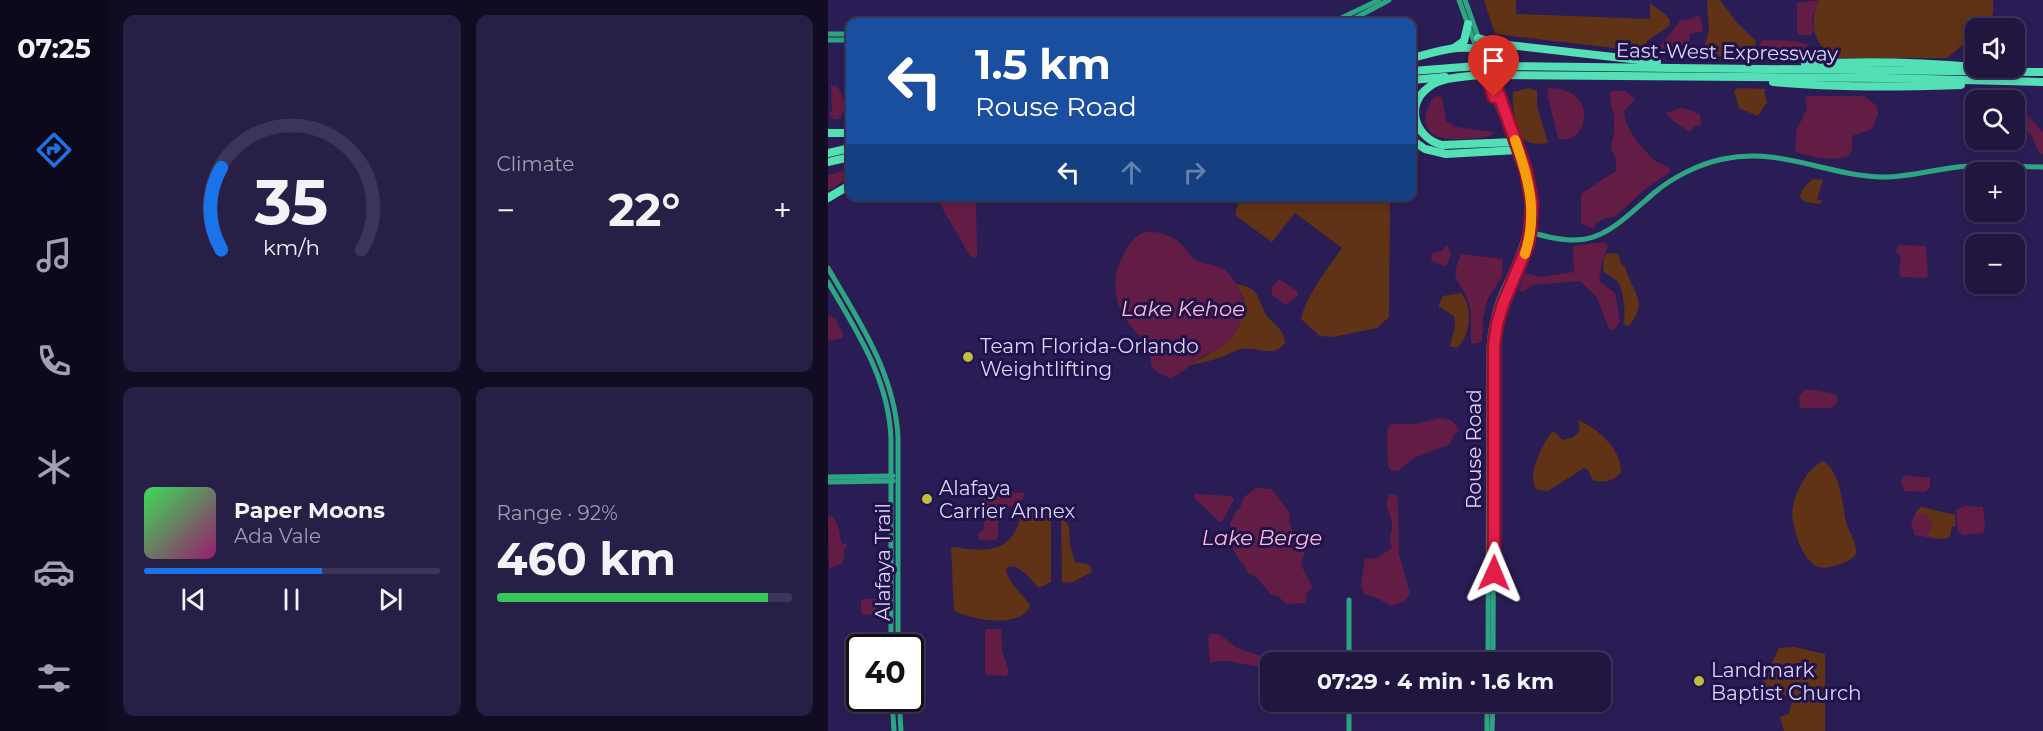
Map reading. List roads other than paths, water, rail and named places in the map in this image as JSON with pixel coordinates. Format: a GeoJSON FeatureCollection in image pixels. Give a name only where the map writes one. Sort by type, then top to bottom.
{"type":"FeatureCollection","features":[{"type":"Feature","properties":{"kind":"highway"},"geometry":{"type":"LineString","coordinates":[[1454,49],[1464,41],[1468,24]]}},
{"type":"Feature","properties":{"kind":"highway"},"geometry":{"type":"LineString","coordinates":[[1478,38],[1500,44],[1684,67]]}},
{"type":"Feature","properties":{"kind":"highway"},"geometry":{"type":"LineString","coordinates":[[1416,57],[1465,47],[1481,52],[1488,45],[1500,44]]}},
{"type":"Feature","properties":{"kind":"highway"},"geometry":{"type":"LineString","coordinates":[[1768,68],[1845,62],[1965,66]]}},
{"type":"Feature","properties":{"kind":"highway","name":"East-West Expressway"},"geometry":{"type":"LineString","coordinates":[[1416,79],[1478,71],[1493,66],[1768,68],[1965,74]]}},
{"type":"Feature","properties":{"kind":"highway","name":"East-West Expressway"},"geometry":{"type":"LineString","coordinates":[[1416,71],[1478,71],[1497,75],[1965,76]]}},
{"type":"Feature","properties":{"kind":"highway"},"geometry":{"type":"LineString","coordinates":[[1478,71],[1446,80],[1426,89],[1417,102],[1416,123],[1420,132],[1434,143],[1442,145],[1515,146]]}},
{"type":"Feature","properties":{"kind":"highway","name":"East-West Expressway"},"geometry":{"type":"LineString","coordinates":[[2025,74],[2043,72]]}},
{"type":"Feature","properties":{"kind":"highway","name":"East-West Expressway"},"geometry":{"type":"LineString","coordinates":[[2016,78],[2043,82]]}},
{"type":"Feature","properties":{"kind":"highway"},"geometry":{"type":"LineString","coordinates":[[828,133],[846,133]]}},
{"type":"Feature","properties":{"kind":"highway"},"geometry":{"type":"LineString","coordinates":[[1416,143],[1425,149],[1446,154],[1515,146]]}},
{"type":"Feature","properties":{"kind":"highway"},"geometry":{"type":"LineString","coordinates":[[828,153],[846,149]]}},
{"type":"Feature","properties":{"kind":"highway"},"geometry":{"type":"LineString","coordinates":[[828,162],[846,158]]}},
{"type":"Feature","properties":{"kind":"highway"},"geometry":{"type":"LineString","coordinates":[[828,198],[846,187]]}},
{"type":"Feature","properties":{"kind":"street"},"geometry":{"type":"LineString","coordinates":[[1341,18],[1379,0]]}},
{"type":"Feature","properties":{"kind":"street"},"geometry":{"type":"LineString","coordinates":[[1355,18],[1389,0]]}},
{"type":"Feature","properties":{"kind":"street","name":"Rouse Road"},"geometry":{"type":"LineString","coordinates":[[1459,0],[1481,52],[1515,146],[1526,196],[1528,231],[1524,257],[1501,310],[1494,345],[1493,652]]}},
{"type":"Feature","properties":{"kind":"street","name":"Rouse Road"},"geometry":{"type":"LineString","coordinates":[[1465,0],[1481,52]]}},
{"type":"Feature","properties":{"kind":"street"},"geometry":{"type":"LineString","coordinates":[[828,34],[846,34]]}},
{"type":"Feature","properties":{"kind":"street"},"geometry":{"type":"LineString","coordinates":[[828,40],[846,40]]}},
{"type":"Feature","properties":{"kind":"street"},"geometry":{"type":"LineString","coordinates":[[1528,231],[1566,240],[1598,235],[1617,226],[1656,192],[1677,178],[1710,163],[1732,158],[1780,157],[1882,177],[1959,167],[2043,167]]}},
{"type":"Feature","properties":{"kind":"street","name":"Rouse Road"},"geometry":{"type":"LineString","coordinates":[[1488,652],[1489,347],[1496,310],[1528,231]]}},
{"type":"Feature","properties":{"kind":"street"},"geometry":{"type":"LineString","coordinates":[[828,268],[877,353],[888,381],[897,418],[895,479]]}},
{"type":"Feature","properties":{"kind":"street"},"geometry":{"type":"LineString","coordinates":[[828,282],[870,356],[881,383],[890,423],[895,479]]}},
{"type":"Feature","properties":{"kind":"street"},"geometry":{"type":"LineString","coordinates":[[828,480],[846,477],[895,479]]}},
{"type":"Feature","properties":{"kind":"street"},"geometry":{"type":"LineString","coordinates":[[828,480],[895,479]]}},
{"type":"Feature","properties":{"kind":"street","name":"Alafaya Trail"},"geometry":{"type":"LineString","coordinates":[[891,634],[895,479]]}},
{"type":"Feature","properties":{"kind":"street","name":"Alafaya Trail"},"geometry":{"type":"LineString","coordinates":[[895,479],[898,634]]}},
{"type":"Feature","properties":{"kind":"street"},"geometry":{"type":"LineString","coordinates":[[1349,600],[1349,652]]}},
{"type":"Feature","properties":{"kind":"street"},"geometry":{"type":"LineString","coordinates":[[893,712],[894,731]]}},
{"type":"Feature","properties":{"kind":"street"},"geometry":{"type":"LineString","coordinates":[[900,712],[901,731]]}},
{"type":"Feature","properties":{"kind":"street"},"geometry":{"type":"LineString","coordinates":[[1349,712],[1349,731]]}},
{"type":"Feature","properties":{"kind":"street"},"geometry":{"type":"LineString","coordinates":[[1487,712],[1487,731]]}},
{"type":"Feature","properties":{"kind":"street"},"geometry":{"type":"LineString","coordinates":[[1492,731],[1493,712]]}},
{"type":"Feature","properties":{"kind":"water"},"geometry":{"type":"Polygon","coordinates":[[[1819,0],[1812,18],[1814,31],[1811,35],[1799,35],[1797,3],[1819,0]]]}},
{"type":"Feature","properties":{"kind":"water"},"geometry":{"type":"Polygon","coordinates":[[[1697,15],[1701,19],[1703,31],[1690,34],[1689,41],[1694,48],[1691,50],[1662,49],[1661,45],[1681,20],[1691,19],[1697,15]]]}},
{"type":"Feature","properties":{"kind":"water"},"geometry":{"type":"Polygon","coordinates":[[[1763,40],[1808,44],[1806,58],[1768,61],[1760,58],[1760,44],[1763,40]]]}},
{"type":"Feature","properties":{"kind":"water"},"geometry":{"type":"Polygon","coordinates":[[[831,85],[837,86],[843,98],[844,110],[840,119],[834,119],[829,114],[832,111],[831,85]]]}},
{"type":"Feature","properties":{"kind":"water"},"geometry":{"type":"Polygon","coordinates":[[[1549,88],[1565,90],[1576,97],[1582,106],[1584,116],[1582,126],[1577,134],[1569,139],[1558,139],[1547,92],[1549,88]]]}},
{"type":"Feature","properties":{"kind":"water"},"geometry":{"type":"Polygon","coordinates":[[[1625,91],[1635,99],[1624,111],[1627,125],[1639,144],[1654,160],[1670,169],[1669,173],[1645,189],[1616,216],[1596,223],[1593,229],[1581,223],[1581,194],[1616,171],[1616,159],[1611,148],[1614,114],[1610,93],[1625,91]]]}},
{"type":"Feature","properties":{"kind":"water"},"geometry":{"type":"Polygon","coordinates":[[[1439,96],[1442,97],[1446,121],[1456,127],[1493,132],[1493,135],[1460,139],[1442,138],[1435,135],[1430,131],[1425,120],[1431,102],[1439,96]]]}},
{"type":"Feature","properties":{"kind":"water"},"geometry":{"type":"Polygon","coordinates":[[[1864,96],[1877,106],[1878,114],[1872,129],[1852,136],[1852,149],[1849,156],[1829,159],[1795,152],[1797,129],[1807,109],[1805,97],[1864,96]]]}},
{"type":"Feature","properties":{"kind":"water"},"geometry":{"type":"Polygon","coordinates":[[[1681,108],[1700,115],[1701,125],[1694,126],[1690,132],[1673,121],[1666,113],[1681,108]]]}},
{"type":"Feature","properties":{"kind":"water"},"geometry":{"type":"Polygon","coordinates":[[[2025,113],[2043,132],[2043,154],[2039,153],[2032,136],[2025,129],[2025,113]]]}},
{"type":"Feature","properties":{"kind":"water"},"geometry":{"type":"Polygon","coordinates":[[[846,170],[846,180],[828,191],[828,175],[846,170]]]}},
{"type":"Feature","properties":{"kind":"water"},"geometry":{"type":"Polygon","coordinates":[[[938,201],[976,201],[977,258],[970,256],[938,201]]]}},
{"type":"Feature","properties":{"kind":"water","name":"Lake Kehoe"},"geometry":{"type":"Polygon","coordinates":[[[1144,232],[1169,236],[1182,245],[1194,259],[1224,270],[1235,283],[1243,302],[1241,321],[1230,340],[1221,348],[1203,356],[1171,378],[1156,371],[1153,367],[1151,355],[1144,341],[1125,318],[1118,304],[1115,282],[1118,267],[1130,244],[1144,232]]]}},
{"type":"Feature","properties":{"kind":"water"},"geometry":{"type":"Polygon","coordinates":[[[1604,242],[1608,246],[1602,262],[1599,281],[1615,293],[1620,321],[1615,329],[1610,331],[1596,296],[1580,281],[1533,285],[1523,292],[1519,290],[1525,273],[1541,277],[1574,272],[1573,246],[1604,242]]]}},
{"type":"Feature","properties":{"kind":"water"},"geometry":{"type":"Polygon","coordinates":[[[1447,244],[1451,254],[1446,267],[1431,260],[1432,253],[1442,251],[1447,244]]]}},
{"type":"Feature","properties":{"kind":"water"},"geometry":{"type":"Polygon","coordinates":[[[1899,245],[1926,246],[1928,276],[1925,278],[1901,277],[1899,274],[1901,256],[1896,251],[1899,245]]]}},
{"type":"Feature","properties":{"kind":"water"},"geometry":{"type":"Polygon","coordinates":[[[1461,254],[1503,259],[1502,277],[1488,298],[1483,317],[1482,342],[1471,344],[1470,306],[1455,276],[1461,254]]]}},
{"type":"Feature","properties":{"kind":"water"},"geometry":{"type":"Polygon","coordinates":[[[1279,279],[1297,291],[1298,296],[1286,305],[1273,296],[1271,288],[1279,279]]]}},
{"type":"Feature","properties":{"kind":"water"},"geometry":{"type":"Polygon","coordinates":[[[828,316],[835,318],[843,334],[842,338],[828,341],[828,316]]]}},
{"type":"Feature","properties":{"kind":"water"},"geometry":{"type":"Polygon","coordinates":[[[1805,389],[1836,394],[1838,402],[1832,408],[1800,408],[1799,397],[1805,389]]]}},
{"type":"Feature","properties":{"kind":"water"},"geometry":{"type":"Polygon","coordinates":[[[1440,418],[1451,420],[1458,428],[1459,431],[1454,434],[1450,444],[1414,458],[1399,470],[1392,471],[1388,467],[1387,430],[1391,424],[1415,424],[1440,418]]]}},
{"type":"Feature","properties":{"kind":"water"},"geometry":{"type":"Polygon","coordinates":[[[1904,475],[1930,478],[1930,488],[1925,492],[1904,491],[1901,482],[1904,475]]]}},
{"type":"Feature","properties":{"kind":"water","name":"Lake Berge"},"geometry":{"type":"Polygon","coordinates":[[[1256,488],[1271,489],[1290,513],[1289,520],[1298,550],[1305,551],[1301,565],[1313,588],[1307,592],[1305,603],[1286,604],[1278,596],[1270,594],[1258,578],[1247,572],[1233,549],[1230,524],[1243,498],[1256,488]]]}},
{"type":"Feature","properties":{"kind":"water"},"geometry":{"type":"Polygon","coordinates":[[[986,491],[1024,493],[1021,506],[1001,507],[998,510],[998,537],[995,540],[978,538],[979,533],[984,530],[986,491]]]}},
{"type":"Feature","properties":{"kind":"water"},"geometry":{"type":"Polygon","coordinates":[[[1194,494],[1231,496],[1234,499],[1220,522],[1195,499],[1194,494]]]}},
{"type":"Feature","properties":{"kind":"water"},"geometry":{"type":"Polygon","coordinates":[[[1390,494],[1397,495],[1399,554],[1410,594],[1403,602],[1391,606],[1364,594],[1361,585],[1365,559],[1377,558],[1392,548],[1390,541],[1392,523],[1387,505],[1390,494]]]}},
{"type":"Feature","properties":{"kind":"water"},"geometry":{"type":"Polygon","coordinates":[[[1964,506],[1983,507],[1985,529],[1983,533],[1963,535],[1958,531],[1956,510],[1964,506]]]}},
{"type":"Feature","properties":{"kind":"water"},"geometry":{"type":"Polygon","coordinates":[[[1915,514],[1926,514],[1932,525],[1927,537],[1915,535],[1911,523],[1915,514]]]}},
{"type":"Feature","properties":{"kind":"water"},"geometry":{"type":"Polygon","coordinates":[[[828,515],[837,524],[842,544],[848,544],[844,549],[842,562],[829,568],[828,515]]]}},
{"type":"Feature","properties":{"kind":"water"},"geometry":{"type":"Polygon","coordinates":[[[879,599],[880,606],[877,613],[864,615],[861,612],[861,600],[879,599]]]}},
{"type":"Feature","properties":{"kind":"water"},"geometry":{"type":"Polygon","coordinates":[[[985,629],[1001,629],[1002,650],[1009,672],[1006,676],[988,675],[985,672],[985,629]]]}},
{"type":"Feature","properties":{"kind":"water"},"geometry":{"type":"Polygon","coordinates":[[[1211,633],[1219,634],[1237,648],[1260,655],[1260,667],[1225,661],[1210,663],[1208,638],[1211,633]]]}},
{"type":"Feature","properties":{"kind":"place","name":"Team Florida-Orlando Weightlifting"},"geometry":{"type":"Point","coordinates":[968,357]}},
{"type":"Feature","properties":{"kind":"place","name":"Alafaya Carrier Annex"},"geometry":{"type":"Point","coordinates":[927,499]}},
{"type":"Feature","properties":{"kind":"place","name":"Landmark Baptist Church"},"geometry":{"type":"Point","coordinates":[1699,681]}}]}
